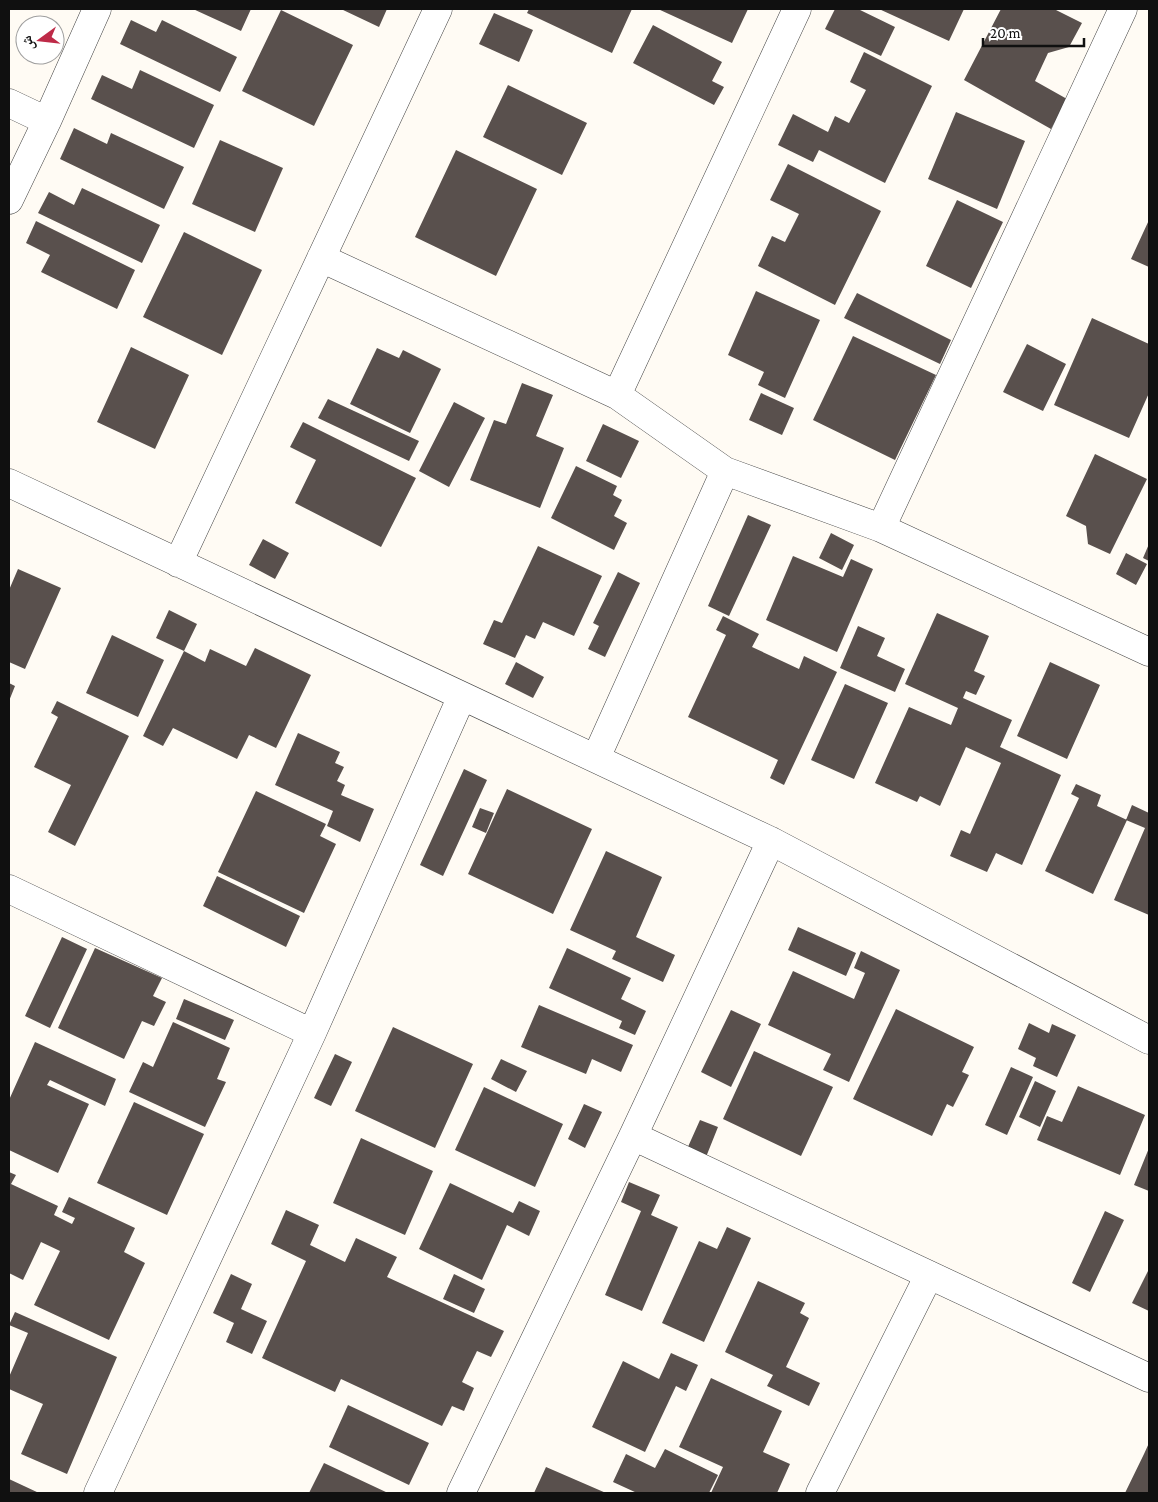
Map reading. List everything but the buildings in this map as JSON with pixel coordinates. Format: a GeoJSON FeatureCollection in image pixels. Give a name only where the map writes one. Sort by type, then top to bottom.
{"type":"FeatureCollection","features":[{"type":"Feature","properties":{"kind":"street"},"geometry":{"type":"LineString","coordinates":[[9,200],[97,9]]}},
{"type":"Feature","properties":{"kind":"street"},"geometry":{"type":"LineString","coordinates":[[178,563],[438,9]]}},
{"type":"Feature","properties":{"kind":"street"},"geometry":{"type":"LineString","coordinates":[[617,395],[797,9]]}},
{"type":"Feature","properties":{"kind":"street"},"geometry":{"type":"LineString","coordinates":[[881,528],[1123,9]]}},
{"type":"Feature","properties":{"kind":"street"},"geometry":{"type":"LineString","coordinates":[[9,103],[47,121]]}},
{"type":"Feature","properties":{"kind":"street"},"geometry":{"type":"LineString","coordinates":[[322,258],[617,395],[725,471],[881,528],[1149,652]]}},
{"type":"Feature","properties":{"kind":"street"},"geometry":{"type":"LineString","coordinates":[[596,758],[725,471]]}},
{"type":"Feature","properties":{"kind":"street"},"geometry":{"type":"LineString","coordinates":[[9,483],[771,841],[1149,1040]]}},
{"type":"Feature","properties":{"kind":"street"},"geometry":{"type":"LineString","coordinates":[[98,1493],[312,1033],[462,696]]}},
{"type":"Feature","properties":{"kind":"street"},"geometry":{"type":"LineString","coordinates":[[461,1493],[633,1136],[771,841]]}},
{"type":"Feature","properties":{"kind":"street"},"geometry":{"type":"LineString","coordinates":[[10,892],[312,1033]]}},
{"type":"Feature","properties":{"kind":"street"},"geometry":{"type":"LineString","coordinates":[[633,1136],[1149,1378]]}},
{"type":"Feature","properties":{"kind":"street"},"geometry":{"type":"LineString","coordinates":[[820,1493],[929,1275]]}}]}
